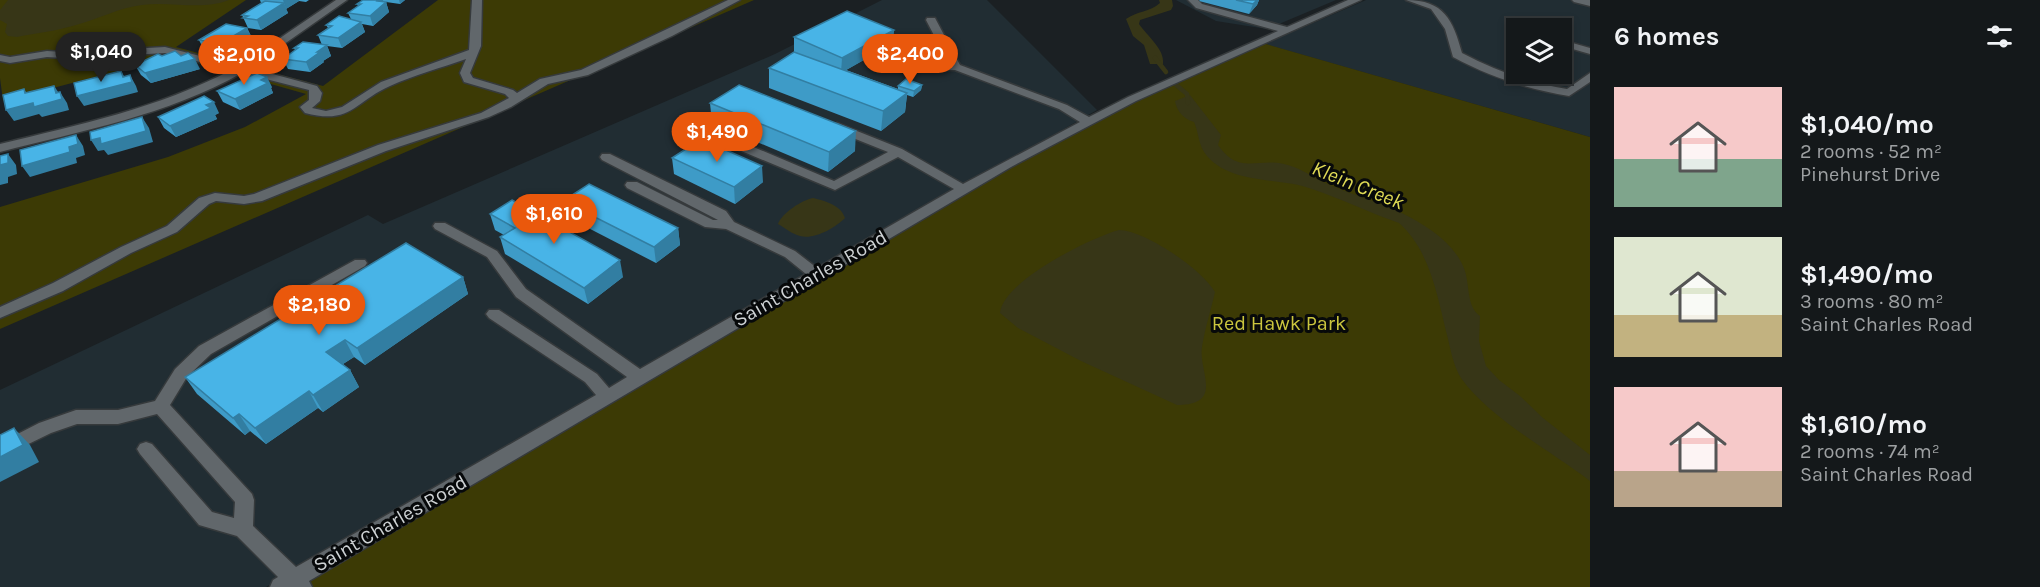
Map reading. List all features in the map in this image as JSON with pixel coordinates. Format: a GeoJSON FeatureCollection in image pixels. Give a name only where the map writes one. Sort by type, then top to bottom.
{"type":"FeatureCollection","features":[{"type":"Feature","properties":{"kind":"street"},"geometry":{"type":"LineString","coordinates":[[0,148],[157,106],[217,82],[241,69],[342,0]]}},
{"type":"Feature","properties":{"kind":"street"},"geometry":{"type":"LineString","coordinates":[[477,0],[473,13],[477,39],[465,72],[468,81],[509,92],[517,99]]}},
{"type":"Feature","properties":{"kind":"street"},"geometry":{"type":"LineString","coordinates":[[0,314],[172,229],[204,201],[214,197],[257,198],[382,148],[485,115],[517,99],[544,81],[584,73],[735,0]]}},
{"type":"Feature","properties":{"kind":"street"},"geometry":{"type":"LineString","coordinates":[[1193,0],[1199,6],[1287,30]]}},
{"type":"Feature","properties":{"kind":"street"},"geometry":{"type":"LineString","coordinates":[[1411,0],[1434,7],[1450,29],[1457,56],[1491,74],[1528,86],[1569,93],[1590,77]]}},
{"type":"Feature","properties":{"kind":"street"},"geometry":{"type":"LineString","coordinates":[[1577,0],[1590,3]]}},
{"type":"Feature","properties":{"kind":"street","name":"Saint Charles Road"},"geometry":{"type":"LineString","coordinates":[[292,584],[606,396],[962,189],[1087,121],[1346,1]]}},
{"type":"Feature","properties":{"kind":"street"},"geometry":{"type":"LineString","coordinates":[[931,20],[956,67]]}},
{"type":"Feature","properties":{"kind":"street"},"geometry":{"type":"LineString","coordinates":[[1572,46],[1590,51]]}},
{"type":"Feature","properties":{"kind":"street"},"geometry":{"type":"LineString","coordinates":[[0,58],[10,60],[47,54],[63,55],[108,47],[130,52],[165,50],[314,88],[316,93],[314,101],[306,107],[309,111],[327,115],[354,105],[385,84],[474,52]]}},
{"type":"Feature","properties":{"kind":"street"},"geometry":{"type":"LineString","coordinates":[[900,67],[956,67],[1063,107],[1087,121]]}},
{"type":"Feature","properties":{"kind":"street"},"geometry":{"type":"LineString","coordinates":[[824,121],[898,152],[962,189]]}},
{"type":"Feature","properties":{"kind":"street"},"geometry":{"type":"LineString","coordinates":[[707,132],[835,186],[898,152]]}},
{"type":"Feature","properties":{"kind":"street"},"geometry":{"type":"LineString","coordinates":[[606,157],[721,214],[729,225]]}},
{"type":"Feature","properties":{"kind":"street"},"geometry":{"type":"LineString","coordinates":[[632,186],[710,224],[729,225],[790,254],[816,274]]}},
{"type":"Feature","properties":{"kind":"street"},"geometry":{"type":"LineString","coordinates":[[440,226],[492,254],[521,293],[639,377]]}},
{"type":"Feature","properties":{"kind":"street"},"geometry":{"type":"LineString","coordinates":[[0,451],[45,428],[76,417],[118,417],[162,406],[181,373],[204,350],[360,263]]}},
{"type":"Feature","properties":{"kind":"street"},"geometry":{"type":"LineString","coordinates":[[494,314],[591,378],[606,396]]}},
{"type":"Feature","properties":{"kind":"street"},"geometry":{"type":"LineString","coordinates":[[162,406],[245,500],[243,529]]}},
{"type":"Feature","properties":{"kind":"street"},"geometry":{"type":"LineString","coordinates":[[146,449],[206,519],[243,529],[292,584]]}},
{"type":"Feature","properties":{"kind":"shaded area"},"geometry":{"type":"Polygon","coordinates":[[[8,0],[229,0],[208,5],[133,6],[84,23],[17,37],[8,36],[5,32],[7,24],[0,20],[0,10],[8,0]]]}},
{"type":"Feature","properties":{"kind":"shaded area"},"geometry":{"type":"Polygon","coordinates":[[[882,0],[987,0],[1097,110],[266,587],[0,587],[0,390],[368,215],[383,224],[775,54],[882,0]]]}},
{"type":"Feature","properties":{"kind":"shaded area"},"geometry":{"type":"Polygon","coordinates":[[[1159,0],[1172,0],[1171,10],[1140,20],[1139,24],[1163,58],[1163,64],[1150,64],[1144,45],[1133,36],[1126,19],[1156,6],[1160,3],[1159,0]]]}},
{"type":"Feature","properties":{"kind":"shaded area"},"geometry":{"type":"Polygon","coordinates":[[[1176,0],[1336,0],[1267,29],[1216,21],[1176,0]]]}},
{"type":"Feature","properties":{"kind":"shaded area"},"geometry":{"type":"Polygon","coordinates":[[[1366,0],[1590,0],[1590,137],[1265,44],[1366,0]]]}},
{"type":"Feature","properties":{"kind":"shaded area"},"geometry":{"type":"Polygon","coordinates":[[[1190,95],[1221,135],[1218,145],[1233,160],[1248,164],[1274,163],[1295,167],[1325,183],[1402,213],[1429,228],[1445,241],[1463,266],[1472,306],[1480,316],[1479,341],[1486,366],[1543,418],[1590,455],[1590,481],[1504,420],[1487,406],[1461,378],[1456,369],[1437,293],[1426,262],[1410,234],[1399,223],[1312,189],[1243,176],[1217,165],[1204,152],[1194,122],[1187,119],[1177,108],[1175,101],[1190,95]]]}},
{"type":"Feature","properties":{"kind":"shaded area"},"geometry":{"type":"Polygon","coordinates":[[[813,198],[836,207],[845,218],[836,226],[818,235],[806,237],[797,235],[778,224],[793,208],[813,198]]]}},
{"type":"Feature","properties":{"kind":"shaded area"},"geometry":{"type":"Polygon","coordinates":[[[1119,230],[1143,236],[1172,252],[1198,273],[1215,292],[1202,347],[1206,385],[1201,399],[1177,405],[1081,361],[1018,328],[1000,313],[1005,301],[1031,275],[1069,251],[1119,230]]]}},
{"type":"Feature","properties":{"kind":"green space"},"geometry":{"type":"Polygon","coordinates":[[[0,0],[246,0],[176,47],[323,86],[438,0],[754,0],[0,329],[0,207],[168,157],[245,127],[306,94],[162,53],[122,70],[3,101],[0,78],[0,0]]]}},
{"type":"Feature","properties":{"kind":"green space","name":"Red Hawk Park"},"geometry":{"type":"Polygon","coordinates":[[[1259,42],[1590,137],[1590,587],[297,587],[1072,126],[1259,42]]]}},
{"type":"Feature","properties":{"kind":"building"},"geometry":{"type":"Polygon","coordinates":[[[363,0],[386,2],[370,16],[348,13],[363,0]]]}},
{"type":"Feature","properties":{"kind":"building"},"geometry":{"type":"Polygon","coordinates":[[[1236,0],[1257,0],[1253,4],[1236,0]]]}},
{"type":"Feature","properties":{"kind":"building"},"geometry":{"type":"Polygon","coordinates":[[[265,1],[284,3],[257,20],[243,18],[248,16],[242,15],[265,1]]]}},
{"type":"Feature","properties":{"kind":"building"},"geometry":{"type":"Polygon","coordinates":[[[847,11],[894,30],[842,58],[794,37],[847,11]]]}},
{"type":"Feature","properties":{"kind":"building"},"geometry":{"type":"Polygon","coordinates":[[[339,16],[361,22],[338,38],[318,35],[332,26],[326,25],[339,16]]]}},
{"type":"Feature","properties":{"kind":"building"},"geometry":{"type":"Polygon","coordinates":[[[226,24],[247,28],[220,44],[199,40],[226,24]]]}},
{"type":"Feature","properties":{"kind":"building"},"geometry":{"type":"Polygon","coordinates":[[[303,42],[327,45],[306,62],[283,59],[298,48],[294,48],[303,42]]]}},
{"type":"Feature","properties":{"kind":"building"},"geometry":{"type":"Polygon","coordinates":[[[175,51],[181,56],[188,53],[195,59],[145,73],[135,65],[158,54],[162,56],[175,51]]]}},
{"type":"Feature","properties":{"kind":"building"},"geometry":{"type":"Polygon","coordinates":[[[794,52],[907,93],[883,111],[769,68],[794,52]]]}},
{"type":"Feature","properties":{"kind":"building"},"geometry":{"type":"Polygon","coordinates":[[[121,71],[123,77],[130,75],[132,82],[77,96],[74,83],[121,71]]]}},
{"type":"Feature","properties":{"kind":"building"},"geometry":{"type":"Polygon","coordinates":[[[257,73],[267,77],[261,80],[268,83],[235,99],[217,91],[257,73]]]}},
{"type":"Feature","properties":{"kind":"building"},"geometry":{"type":"Polygon","coordinates":[[[906,79],[922,85],[914,91],[898,86],[906,79]]]}},
{"type":"Feature","properties":{"kind":"building"},"geometry":{"type":"Polygon","coordinates":[[[739,85],[856,131],[829,152],[710,103],[739,85]]]}},
{"type":"Feature","properties":{"kind":"building"},"geometry":{"type":"Polygon","coordinates":[[[54,86],[56,93],[60,92],[62,99],[34,107],[33,103],[6,110],[3,95],[24,89],[25,93],[54,86]]]}},
{"type":"Feature","properties":{"kind":"building"},"geometry":{"type":"Polygon","coordinates":[[[204,96],[214,102],[206,105],[211,108],[170,126],[158,117],[204,96]]]}},
{"type":"Feature","properties":{"kind":"building"},"geometry":{"type":"Polygon","coordinates":[[[142,117],[146,131],[101,144],[100,138],[91,140],[90,132],[142,117]]]}},
{"type":"Feature","properties":{"kind":"building"},"geometry":{"type":"Polygon","coordinates":[[[76,135],[78,144],[69,147],[70,152],[22,166],[20,150],[76,135]]]}},
{"type":"Feature","properties":{"kind":"building"},"geometry":{"type":"Polygon","coordinates":[[[701,139],[762,166],[734,187],[672,158],[701,139]]]}},
{"type":"Feature","properties":{"kind":"building"},"geometry":{"type":"Polygon","coordinates":[[[8,154],[8,163],[0,165],[0,156],[8,154]]]}},
{"type":"Feature","properties":{"kind":"building"},"geometry":{"type":"Polygon","coordinates":[[[589,184],[678,228],[654,247],[563,201],[589,184]]]}},
{"type":"Feature","properties":{"kind":"building"},"geometry":{"type":"Polygon","coordinates":[[[512,200],[620,260],[584,288],[500,237],[515,228],[490,214],[512,200]]]}},
{"type":"Feature","properties":{"kind":"building"},"geometry":{"type":"Polygon","coordinates":[[[406,243],[463,277],[357,348],[345,340],[326,352],[350,370],[313,395],[309,391],[255,428],[239,414],[233,418],[185,377],[406,243]]]}},
{"type":"Feature","properties":{"kind":"building"},"geometry":{"type":"Polygon","coordinates":[[[14,428],[23,445],[0,457],[0,435],[14,428]]]}},
{"type":"Feature","properties":{"kind":"waterway","name":"Klein Creek"},"geometry":{"type":"LineString","coordinates":[[1155,58],[1166,72]]}},
{"type":"Feature","properties":{"kind":"waterway","name":"Klein Creek"},"geometry":{"type":"LineString","coordinates":[[1175,84],[1187,94],[1188,103]]}}]}
